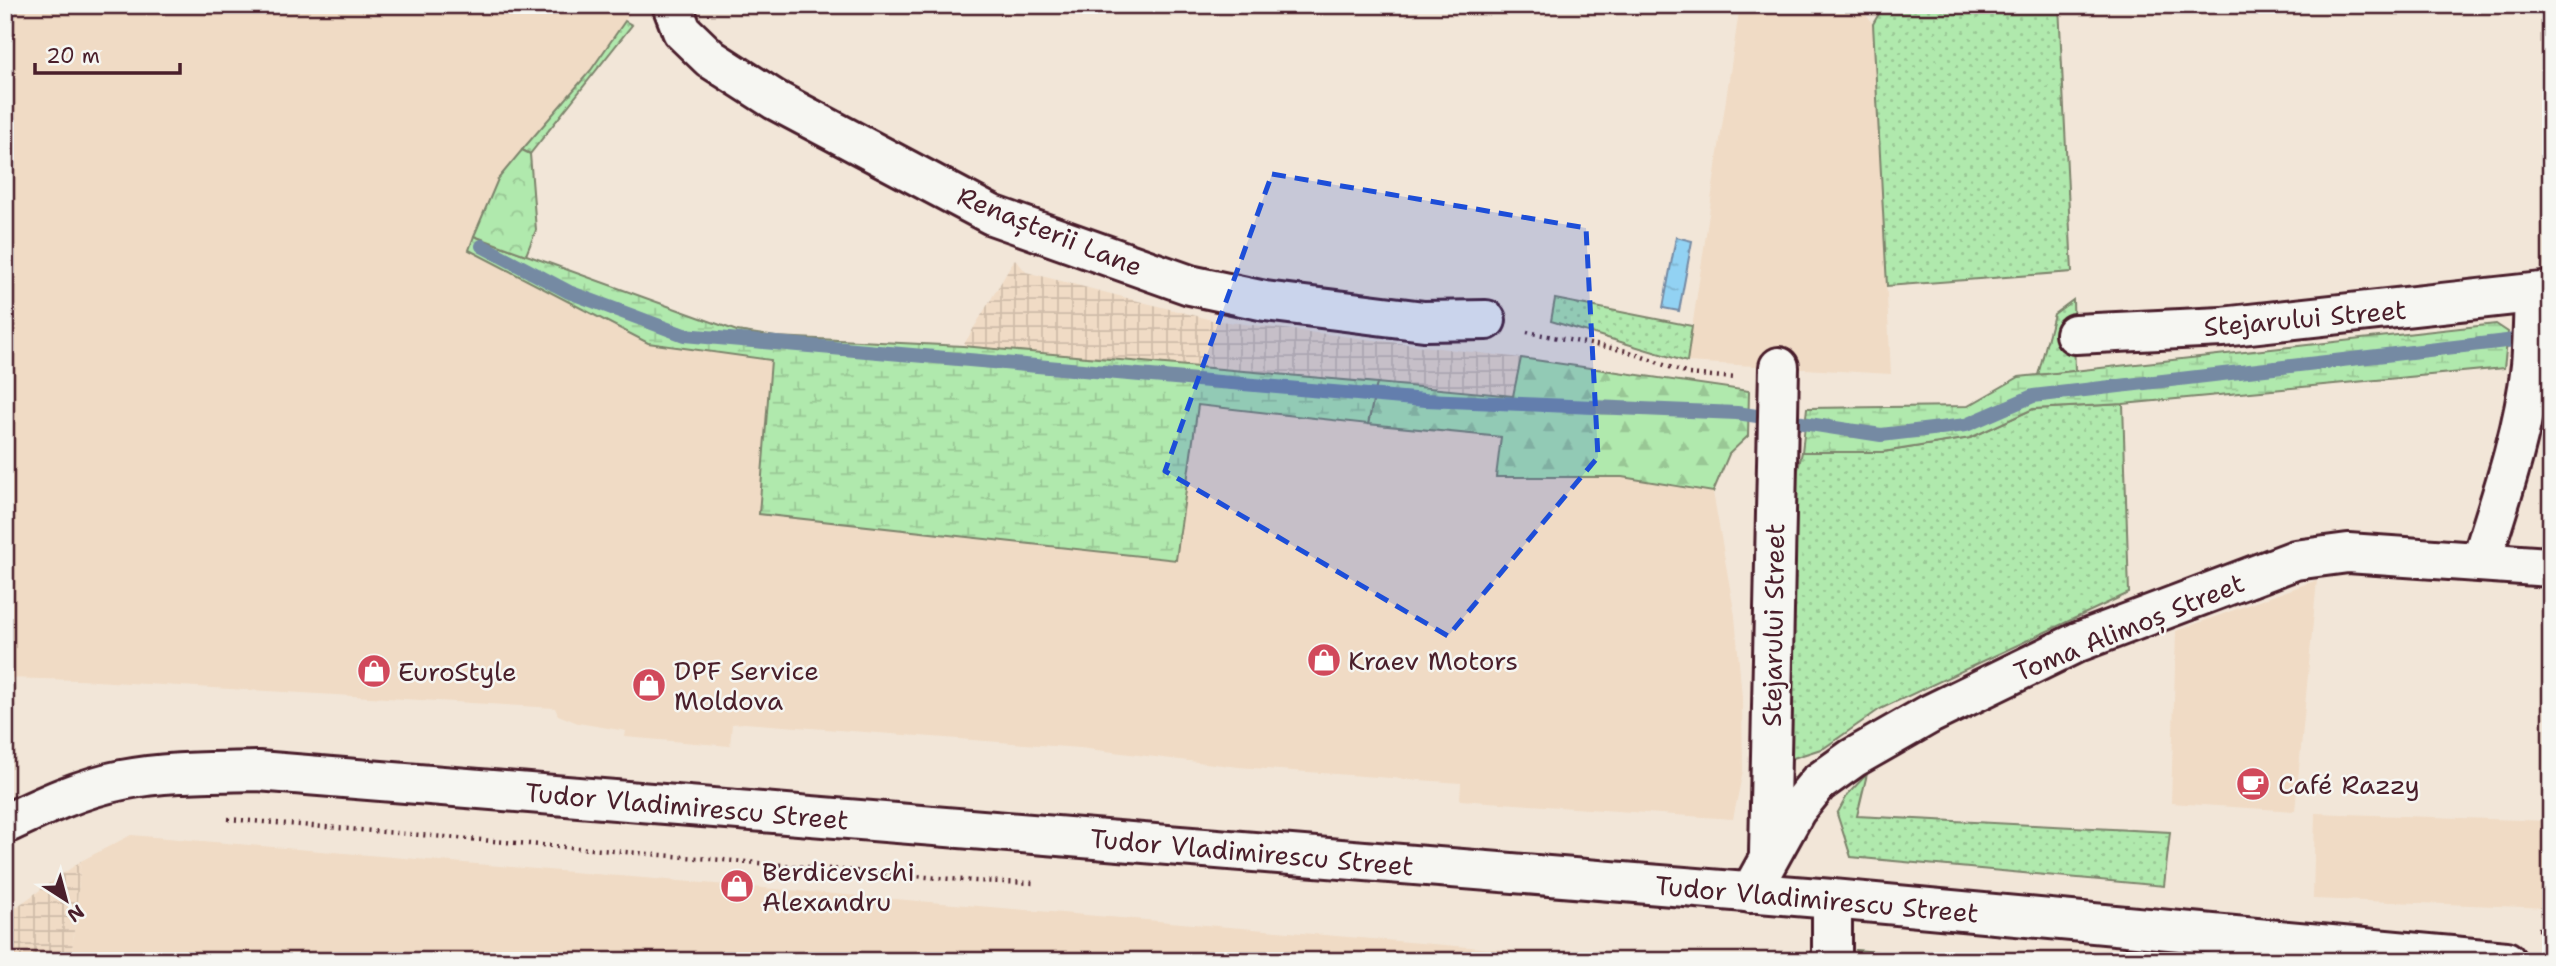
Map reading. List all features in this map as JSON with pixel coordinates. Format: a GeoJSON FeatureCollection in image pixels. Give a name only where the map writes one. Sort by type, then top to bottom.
{"type":"FeatureCollection","features":[{"type":"Feature","properties":{"kind":"street","name":"Renașterii Lane"},"geometry":{"type":"LineString","coordinates":[[671,5],[682,31],[711,59],[775,100],[992,215],[1190,285],[1265,300],[1424,321],[1486,320]]}},
{"type":"Feature","properties":{"kind":"street","name":"Stejarului Street"},"geometry":{"type":"LineString","coordinates":[[2075,334],[2235,326],[2539,301],[2530,367],[2507,478],[2481,561]]}},
{"type":"Feature","properties":{"kind":"street","name":"Stejarului Street"},"geometry":{"type":"LineString","coordinates":[[1769,859],[1778,379]]}},
{"type":"Feature","properties":{"kind":"street","name":"Toma Alimoș Street"},"geometry":{"type":"LineString","coordinates":[[1750,893],[1796,810],[1818,783],[1853,758],[1930,714],[2078,642],[2295,560],[2348,553],[2551,567]]}},
{"type":"Feature","properties":{"kind":"street","name":"Tudor Vladimirescu Street"},"geometry":{"type":"LineString","coordinates":[[5,824],[61,798],[122,780],[186,772],[258,771],[1832,899],[2506,961]]}},
{"type":"Feature","properties":{"kind":"street"},"geometry":{"type":"LineString","coordinates":[[1832,899],[1832,961]]}},
{"type":"Feature","properties":{"kind":"path"},"geometry":{"type":"LineString","coordinates":[[1486,320],[1545,336],[1627,351],[1688,374],[1778,379]]}},
{"type":"Feature","properties":{"kind":"highlighted area"},"geometry":{"type":"Polygon","coordinates":[[[1272,174],[1586,228],[1598,457],[1448,636],[1165,471],[1272,174]]]}},
{"type":"Feature","properties":{"kind":"shaded area"},"geometry":{"type":"Polygon","coordinates":[[[5,5],[627,5],[633,9],[591,70],[498,179],[469,250],[647,343],[771,360],[925,530],[1176,559],[1198,405],[1502,437],[1496,477],[1622,477],[1713,492],[1735,616],[1742,698],[1743,771],[1733,819],[1460,800],[1461,783],[1239,767],[1080,748],[744,723],[732,724],[730,746],[625,737],[626,731],[578,723],[558,715],[555,708],[5,678],[5,5]]]}},
{"type":"Feature","properties":{"kind":"shaded area"},"geometry":{"type":"Polygon","coordinates":[[[1740,5],[1858,5],[1873,24],[1891,374],[1687,362],[1740,5]]]}},
{"type":"Feature","properties":{"kind":"shaded area"},"geometry":{"type":"Polygon","coordinates":[[[1015,259],[1026,272],[1212,320],[1521,358],[1513,396],[963,346],[1015,259]]]}},
{"type":"Feature","properties":{"kind":"shaded area"},"geometry":{"type":"Polygon","coordinates":[[[2317,580],[2295,811],[2171,803],[2176,631],[2317,580]]]}},
{"type":"Feature","properties":{"kind":"shaded area"},"geometry":{"type":"Polygon","coordinates":[[[2315,813],[2549,821],[2545,859],[2551,860],[2551,908],[2313,899],[2315,813]]]}},
{"type":"Feature","properties":{"kind":"shaded area"},"geometry":{"type":"Polygon","coordinates":[[[131,835],[1634,961],[71,961],[81,861],[131,835]]]}},
{"type":"Feature","properties":{"kind":"shaded area"},"geometry":{"type":"Polygon","coordinates":[[[81,861],[71,961],[5,961],[5,915],[81,861]]]}},
{"type":"Feature","properties":{"kind":"green space"},"geometry":{"type":"Polygon","coordinates":[[[1884,5],[2059,5],[2072,272],[1887,286],[1873,24],[1884,5]]]}},
{"type":"Feature","properties":{"kind":"green space"},"geometry":{"type":"Polygon","coordinates":[[[625,21],[632,25],[530,154],[522,150],[591,70],[625,21]]]}},
{"type":"Feature","properties":{"kind":"green space"},"geometry":{"type":"Polygon","coordinates":[[[522,150],[530,154],[536,230],[526,255],[474,236],[498,179],[522,150]]]}},
{"type":"Feature","properties":{"kind":"green space"},"geometry":{"type":"Polygon","coordinates":[[[474,236],[737,331],[776,337],[963,346],[1377,383],[1368,424],[1198,405],[1176,560],[759,514],[771,360],[648,343],[469,250],[474,236]]]}},
{"type":"Feature","properties":{"kind":"green space"},"geometry":{"type":"Polygon","coordinates":[[[1555,299],[1692,326],[1687,362],[1551,321],[1555,299]]]}},
{"type":"Feature","properties":{"kind":"green space"},"geometry":{"type":"Polygon","coordinates":[[[2073,300],[2075,371],[2038,375],[2054,314],[2073,300]]]}},
{"type":"Feature","properties":{"kind":"green space"},"geometry":{"type":"Polygon","coordinates":[[[2496,324],[2508,332],[2504,368],[2123,404],[2033,409],[1970,438],[1883,452],[1802,452],[1807,408],[1968,406],[2019,377],[2496,324]]]}},
{"type":"Feature","properties":{"kind":"green space"},"geometry":{"type":"Polygon","coordinates":[[[1521,358],[1749,391],[1748,436],[1729,454],[1713,492],[1622,477],[1496,477],[1501,437],[1368,424],[1377,383],[1513,396],[1521,358]]]}},
{"type":"Feature","properties":{"kind":"green space"},"geometry":{"type":"Polygon","coordinates":[[[2123,404],[2129,593],[1880,709],[1824,748],[1790,759],[1797,474],[1802,452],[1883,452],[1970,438],[2033,409],[2123,404]]]}},
{"type":"Feature","properties":{"kind":"green space"},"geometry":{"type":"Polygon","coordinates":[[[1867,774],[1857,816],[2170,832],[2164,886],[1851,857],[1837,814],[1848,794],[1867,774]]]}},
{"type":"Feature","properties":{"kind":"green space"},"geometry":{"type":"Polygon","coordinates":[[[1856,950],[1978,961],[1856,961],[1856,950]]]}},
{"type":"Feature","properties":{"kind":"water"},"geometry":{"type":"Polygon","coordinates":[[[1676,237],[1692,241],[1679,311],[1663,308],[1676,237]]]}},
{"type":"Feature","properties":{"kind":"waterway"},"geometry":{"type":"LineString","coordinates":[[482,246],[569,292],[684,335],[1425,400],[1737,413],[1881,435],[1966,425],[2033,396],[2532,338]]}},
{"type":"Feature","properties":{"kind":"place","name":"Kraev Motors"},"geometry":{"type":"Point","coordinates":[1324,660]}},
{"type":"Feature","properties":{"kind":"place","name":"EuroStyle"},"geometry":{"type":"Point","coordinates":[374,671]}},
{"type":"Feature","properties":{"kind":"place","name":"DPF Service Moldova"},"geometry":{"type":"Point","coordinates":[649,685]}},
{"type":"Feature","properties":{"kind":"place","name":"Café Razzy"},"geometry":{"type":"Point","coordinates":[2253,784]}},
{"type":"Feature","properties":{"kind":"place","name":"Berdicevschi Alexandru"},"geometry":{"type":"Point","coordinates":[737,886]}}]}
